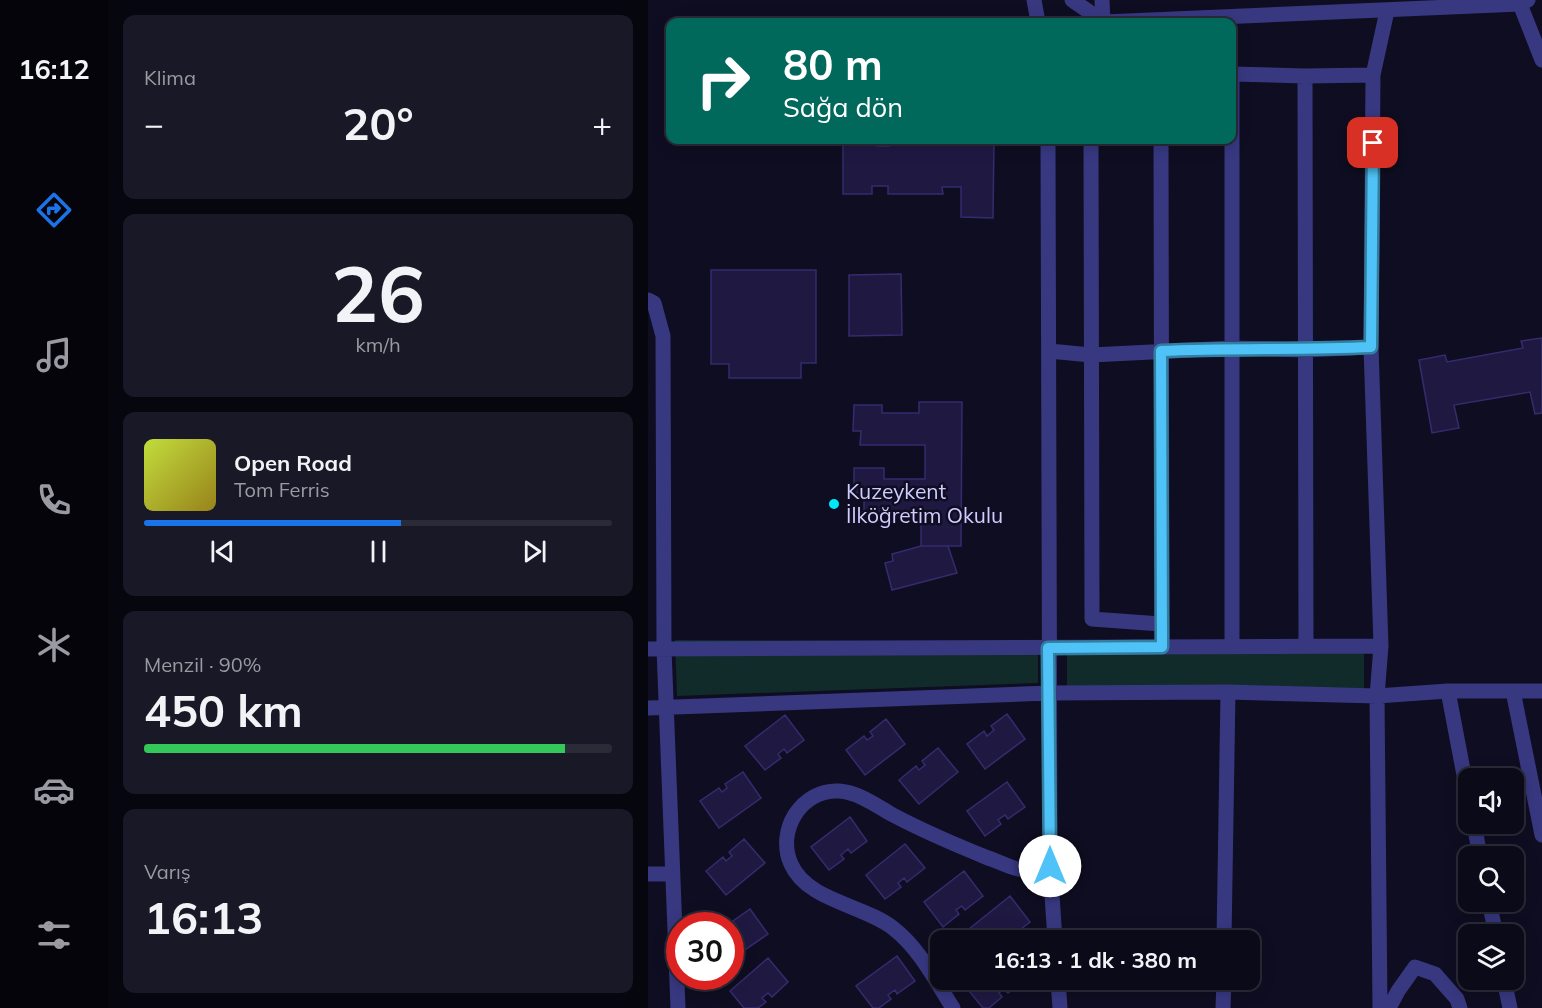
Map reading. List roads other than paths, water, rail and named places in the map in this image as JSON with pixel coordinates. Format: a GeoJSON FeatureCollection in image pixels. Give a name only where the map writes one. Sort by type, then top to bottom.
{"type":"FeatureCollection","features":[{"type":"Feature","properties":{"kind":"street"},"geometry":{"type":"LineString","coordinates":[[1034,0],[1037,18]]}},
{"type":"Feature","properties":{"kind":"street"},"geometry":{"type":"LineString","coordinates":[[1072,0],[1097,18]]}},
{"type":"Feature","properties":{"kind":"street"},"geometry":{"type":"LineString","coordinates":[[1101,0],[1103,18]]}},
{"type":"Feature","properties":{"kind":"street"},"geometry":{"type":"LineString","coordinates":[[1206,18],[1387,11],[1524,2],[1542,60]]}},
{"type":"Feature","properties":{"kind":"street"},"geometry":{"type":"LineString","coordinates":[[1380,1008],[1377,696],[1381,646],[1371,347],[1373,75],[1387,11]]}},
{"type":"Feature","properties":{"kind":"street"},"geometry":{"type":"LineString","coordinates":[[1236,74],[1373,75]]}},
{"type":"Feature","properties":{"kind":"street"},"geometry":{"type":"LineString","coordinates":[[1305,76],[1306,646]]}},
{"type":"Feature","properties":{"kind":"street"},"geometry":{"type":"LineString","coordinates":[[1048,144],[1048,648],[1050,866],[1054,930]]}},
{"type":"Feature","properties":{"kind":"street"},"geometry":{"type":"LineString","coordinates":[[1091,144],[1092,619],[1161,624]]}},
{"type":"Feature","properties":{"kind":"street"},"geometry":{"type":"LineString","coordinates":[[1161,144],[1162,647]]}},
{"type":"Feature","properties":{"kind":"street"},"geometry":{"type":"LineString","coordinates":[[1232,144],[1232,646]]}},
{"type":"Feature","properties":{"kind":"street"},"geometry":{"type":"LineString","coordinates":[[648,300],[654,303],[663,336],[663,476],[656,649],[666,707],[678,1008]]}},
{"type":"Feature","properties":{"kind":"street"},"geometry":{"type":"LineString","coordinates":[[648,345],[663,336]]}},
{"type":"Feature","properties":{"kind":"street"},"geometry":{"type":"LineString","coordinates":[[1049,351],[1091,355],[1232,348],[1305,350],[1371,347]]}},
{"type":"Feature","properties":{"kind":"street"},"geometry":{"type":"LineString","coordinates":[[648,415],[663,408]]}},
{"type":"Feature","properties":{"kind":"street"},"geometry":{"type":"LineString","coordinates":[[648,484],[663,476]]}},
{"type":"Feature","properties":{"kind":"street"},"geometry":{"type":"LineString","coordinates":[[656,649],[1381,646]]}},
{"type":"Feature","properties":{"kind":"street"},"geometry":{"type":"LineString","coordinates":[[1448,691],[1463,768]]}},
{"type":"Feature","properties":{"kind":"street"},"geometry":{"type":"LineString","coordinates":[[648,708],[1049,693],[1228,692],[1377,696],[1448,691],[1542,691]]}},
{"type":"Feature","properties":{"kind":"street"},"geometry":{"type":"LineString","coordinates":[[1513,691],[1542,836]]}},
{"type":"Feature","properties":{"kind":"street"},"geometry":{"type":"LineString","coordinates":[[1224,930],[1228,692]]}},
{"type":"Feature","properties":{"kind":"street"},"geometry":{"type":"LineString","coordinates":[[953,1008],[912,944],[891,926],[816,891],[801,880],[790,864],[786,843],[789,822],[800,806],[818,794],[839,791],[858,796],[901,819],[974,852],[1019,869],[1050,866]]}},
{"type":"Feature","properties":{"kind":"street"},"geometry":{"type":"LineString","coordinates":[[648,874],[672,874]]}},
{"type":"Feature","properties":{"kind":"street"},"geometry":{"type":"LineString","coordinates":[[1389,1008],[1415,967],[1435,974],[1457,999],[1460,1008]]}},
{"type":"Feature","properties":{"kind":"street"},"geometry":{"type":"LineString","coordinates":[[1059,990],[1060,1008]]}},
{"type":"Feature","properties":{"kind":"street"},"geometry":{"type":"LineString","coordinates":[[1224,990],[1224,1008]]}},
{"type":"Feature","properties":{"kind":"street"},"geometry":{"type":"LineString","coordinates":[[1506,990],[1510,1008]]}},
{"type":"Feature","properties":{"kind":"place","name":"Kuzeykent İlköğretim Okulu"},"geometry":{"type":"Point","coordinates":[834,504]}}]}
